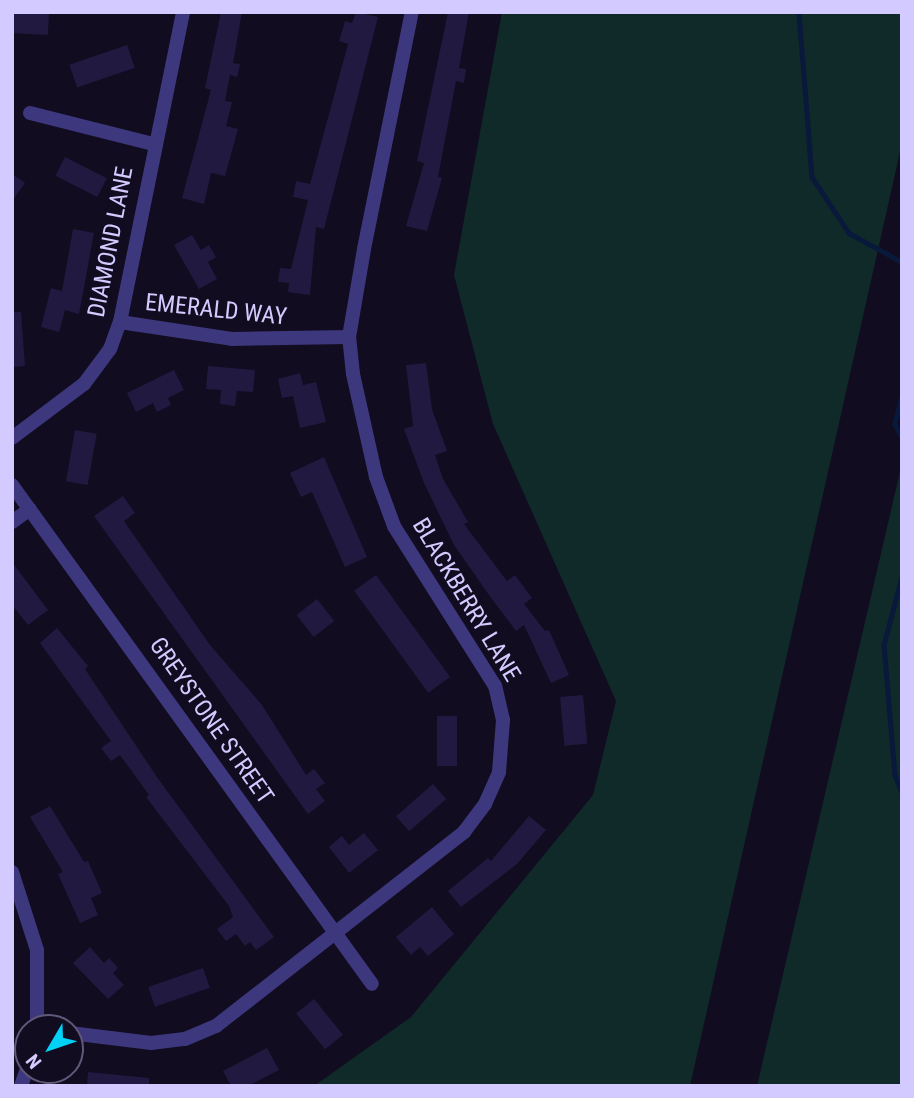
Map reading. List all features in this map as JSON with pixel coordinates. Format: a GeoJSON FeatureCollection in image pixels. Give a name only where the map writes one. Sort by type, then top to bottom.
{"type":"FeatureCollection","features":[{"type":"Feature","properties":{"kind":"street","name":"DIAMOND LANE"},"geometry":{"type":"LineString","coordinates":[[12,438],[96,372],[120,322],[153,144],[183,12]]}},
{"type":"Feature","properties":{"kind":"street","name":"BLACKBERRY LANE"},"geometry":{"type":"LineString","coordinates":[[84,1035],[151,1043],[201,1033],[246,1007],[475,819],[494,789],[504,737],[500,702],[487,670],[418,571],[394,526],[363,426],[349,337],[412,12]]}},
{"type":"Feature","properties":{"kind":"street"},"geometry":{"type":"LineString","coordinates":[[30,113],[153,144]]}},
{"type":"Feature","properties":{"kind":"street","name":"EMERALD WAY"},"geometry":{"type":"LineString","coordinates":[[120,322],[232,339],[349,337]]}},
{"type":"Feature","properties":{"kind":"street","name":"GREYSTONE STREET"},"geometry":{"type":"LineString","coordinates":[[12,485],[372,984]]}},
{"type":"Feature","properties":{"kind":"street"},"geometry":{"type":"LineString","coordinates":[[12,522],[30,509]]}},
{"type":"Feature","properties":{"kind":"street"},"geometry":{"type":"LineString","coordinates":[[12,872],[37,950],[37,1014]]}},
{"type":"Feature","properties":{"kind":"green space"},"geometry":{"type":"Polygon","coordinates":[[[502,12],[902,12],[902,143],[690,1086],[314,1086],[411,1017],[593,795],[616,701],[493,424],[454,275],[502,12]]]}},
{"type":"Feature","properties":{"kind":"green space"},"geometry":{"type":"Polygon","coordinates":[[[902,463],[902,1086],[757,1086],[902,463]]]}},
{"type":"Feature","properties":{"kind":"building"},"geometry":{"type":"Polygon","coordinates":[[[12,12],[49,14],[48,35],[12,33],[12,12]]]}},
{"type":"Feature","properties":{"kind":"building"},"geometry":{"type":"Polygon","coordinates":[[[221,12],[242,12],[233,63],[240,64],[237,77],[230,75],[225,101],[232,102],[226,126],[238,129],[225,176],[211,173],[204,204],[182,198],[211,90],[205,88],[221,12]]]}},
{"type":"Feature","properties":{"kind":"building"},"geometry":{"type":"Polygon","coordinates":[[[356,12],[378,17],[324,229],[316,227],[310,295],[288,292],[289,283],[278,282],[280,268],[291,269],[308,200],[293,197],[296,181],[310,184],[348,44],[339,41],[345,21],[352,23],[356,12]]]}},
{"type":"Feature","properties":{"kind":"building"},"geometry":{"type":"Polygon","coordinates":[[[448,12],[469,12],[459,68],[466,69],[464,83],[456,81],[438,177],[442,178],[427,231],[406,226],[424,163],[417,161],[448,12]]]}},
{"type":"Feature","properties":{"kind":"building"},"geometry":{"type":"Polygon","coordinates":[[[127,45],[135,68],[77,88],[69,65],[127,45]]]}},
{"type":"Feature","properties":{"kind":"building"},"geometry":{"type":"Polygon","coordinates":[[[65,157],[107,178],[97,197],[55,176],[65,157]]]}},
{"type":"Feature","properties":{"kind":"building"},"geometry":{"type":"Polygon","coordinates":[[[12,174],[25,183],[12,201],[12,174]]]}},
{"type":"Feature","properties":{"kind":"building"},"geometry":{"type":"Polygon","coordinates":[[[73,229],[94,233],[79,314],[65,310],[59,332],[41,327],[51,288],[62,291],[73,229]]]}},
{"type":"Feature","properties":{"kind":"building"},"geometry":{"type":"Polygon","coordinates":[[[192,235],[201,250],[209,245],[216,257],[208,262],[217,279],[199,289],[174,245],[192,235]]]}},
{"type":"Feature","properties":{"kind":"building"},"geometry":{"type":"Polygon","coordinates":[[[12,312],[21,312],[25,366],[12,367],[12,312]]]}},
{"type":"Feature","properties":{"kind":"building"},"geometry":{"type":"Polygon","coordinates":[[[426,363],[432,409],[447,451],[435,455],[443,479],[468,522],[464,524],[507,581],[515,575],[532,598],[524,604],[545,631],[549,630],[569,675],[551,683],[524,625],[516,631],[489,595],[454,545],[424,483],[404,429],[413,426],[406,365],[426,363]]]}},
{"type":"Feature","properties":{"kind":"building"},"geometry":{"type":"Polygon","coordinates":[[[208,366],[255,370],[253,392],[237,391],[235,406],[220,404],[221,390],[206,389],[208,366]]]}},
{"type":"Feature","properties":{"kind":"building"},"geometry":{"type":"Polygon","coordinates":[[[174,370],[184,390],[168,398],[171,405],[157,412],[153,403],[136,412],[127,393],[174,370]]]}},
{"type":"Feature","properties":{"kind":"building"},"geometry":{"type":"Polygon","coordinates":[[[300,373],[303,385],[316,382],[326,422],[300,428],[293,396],[282,398],[278,379],[300,373]]]}},
{"type":"Feature","properties":{"kind":"building"},"geometry":{"type":"Polygon","coordinates":[[[75,430],[97,434],[88,485],[66,481],[75,430]]]}},
{"type":"Feature","properties":{"kind":"building"},"geometry":{"type":"Polygon","coordinates":[[[324,457],[367,557],[345,567],[312,492],[301,497],[290,473],[324,457]]]}},
{"type":"Feature","properties":{"kind":"building"},"geometry":{"type":"Polygon","coordinates":[[[123,496],[135,513],[124,521],[210,645],[262,705],[306,775],[314,769],[325,783],[316,789],[325,801],[308,814],[94,516],[123,496]]]}},
{"type":"Feature","properties":{"kind":"building"},"geometry":{"type":"Polygon","coordinates":[[[12,562],[48,610],[28,625],[12,605],[12,562]]]}},
{"type":"Feature","properties":{"kind":"building"},"geometry":{"type":"Polygon","coordinates":[[[376,575],[450,677],[428,693],[354,591],[376,575]]]}},
{"type":"Feature","properties":{"kind":"building"},"geometry":{"type":"Polygon","coordinates":[[[317,599],[334,621],[314,637],[297,615],[317,599]]]}},
{"type":"Feature","properties":{"kind":"building"},"geometry":{"type":"Polygon","coordinates":[[[57,628],[88,666],[85,669],[157,777],[274,937],[256,950],[250,942],[245,946],[236,934],[226,941],[217,929],[233,917],[229,906],[146,797],[149,795],[120,755],[111,761],[101,748],[111,741],[40,643],[57,628]]]}},
{"type":"Feature","properties":{"kind":"building"},"geometry":{"type":"Polygon","coordinates":[[[583,695],[587,744],[564,746],[560,697],[583,695]]]}},
{"type":"Feature","properties":{"kind":"building"},"geometry":{"type":"Polygon","coordinates":[[[437,716],[457,716],[457,766],[437,766],[437,716]]]}},
{"type":"Feature","properties":{"kind":"building"},"geometry":{"type":"Polygon","coordinates":[[[433,784],[446,799],[409,831],[396,816],[433,784]]]}},
{"type":"Feature","properties":{"kind":"building"},"geometry":{"type":"Polygon","coordinates":[[[50,806],[84,862],[88,861],[102,893],[91,898],[98,915],[80,923],[58,874],[63,872],[30,817],[50,806]]]}},
{"type":"Feature","properties":{"kind":"building"},"geometry":{"type":"Polygon","coordinates":[[[529,816],[546,830],[517,864],[461,907],[448,891],[488,858],[491,861],[529,816]]]}},
{"type":"Feature","properties":{"kind":"building"},"geometry":{"type":"Polygon","coordinates":[[[364,833],[378,850],[349,873],[329,847],[342,836],[349,845],[364,833]]]}},
{"type":"Feature","properties":{"kind":"building"},"geometry":{"type":"Polygon","coordinates":[[[432,907],[454,934],[428,956],[420,947],[411,955],[396,937],[432,907]]]}},
{"type":"Feature","properties":{"kind":"building"},"geometry":{"type":"Polygon","coordinates":[[[90,947],[104,963],[109,958],[118,968],[113,973],[124,985],[108,999],[73,963],[90,947]]]}},
{"type":"Feature","properties":{"kind":"building"},"geometry":{"type":"Polygon","coordinates":[[[203,968],[210,988],[155,1007],[148,987],[203,968]]]}},
{"type":"Feature","properties":{"kind":"building"},"geometry":{"type":"Polygon","coordinates":[[[314,999],[343,1035],[325,1049],[296,1013],[314,999]]]}},
{"type":"Feature","properties":{"kind":"building"},"geometry":{"type":"Polygon","coordinates":[[[267,1048],[279,1070],[248,1086],[231,1086],[223,1071],[267,1048]]]}},
{"type":"Feature","properties":{"kind":"building"},"geometry":{"type":"Polygon","coordinates":[[[88,1072],[149,1078],[149,1086],[87,1086],[88,1072]]]}},
{"type":"Feature","properties":{"kind":"waterway"},"geometry":{"type":"LineString","coordinates":[[799,12],[812,177],[849,233],[902,262]]}},
{"type":"Feature","properties":{"kind":"waterway"},"geometry":{"type":"LineString","coordinates":[[902,396],[895,424],[902,438]]}},
{"type":"Feature","properties":{"kind":"waterway"},"geometry":{"type":"LineString","coordinates":[[902,577],[884,645],[895,775],[902,792]]}}]}
